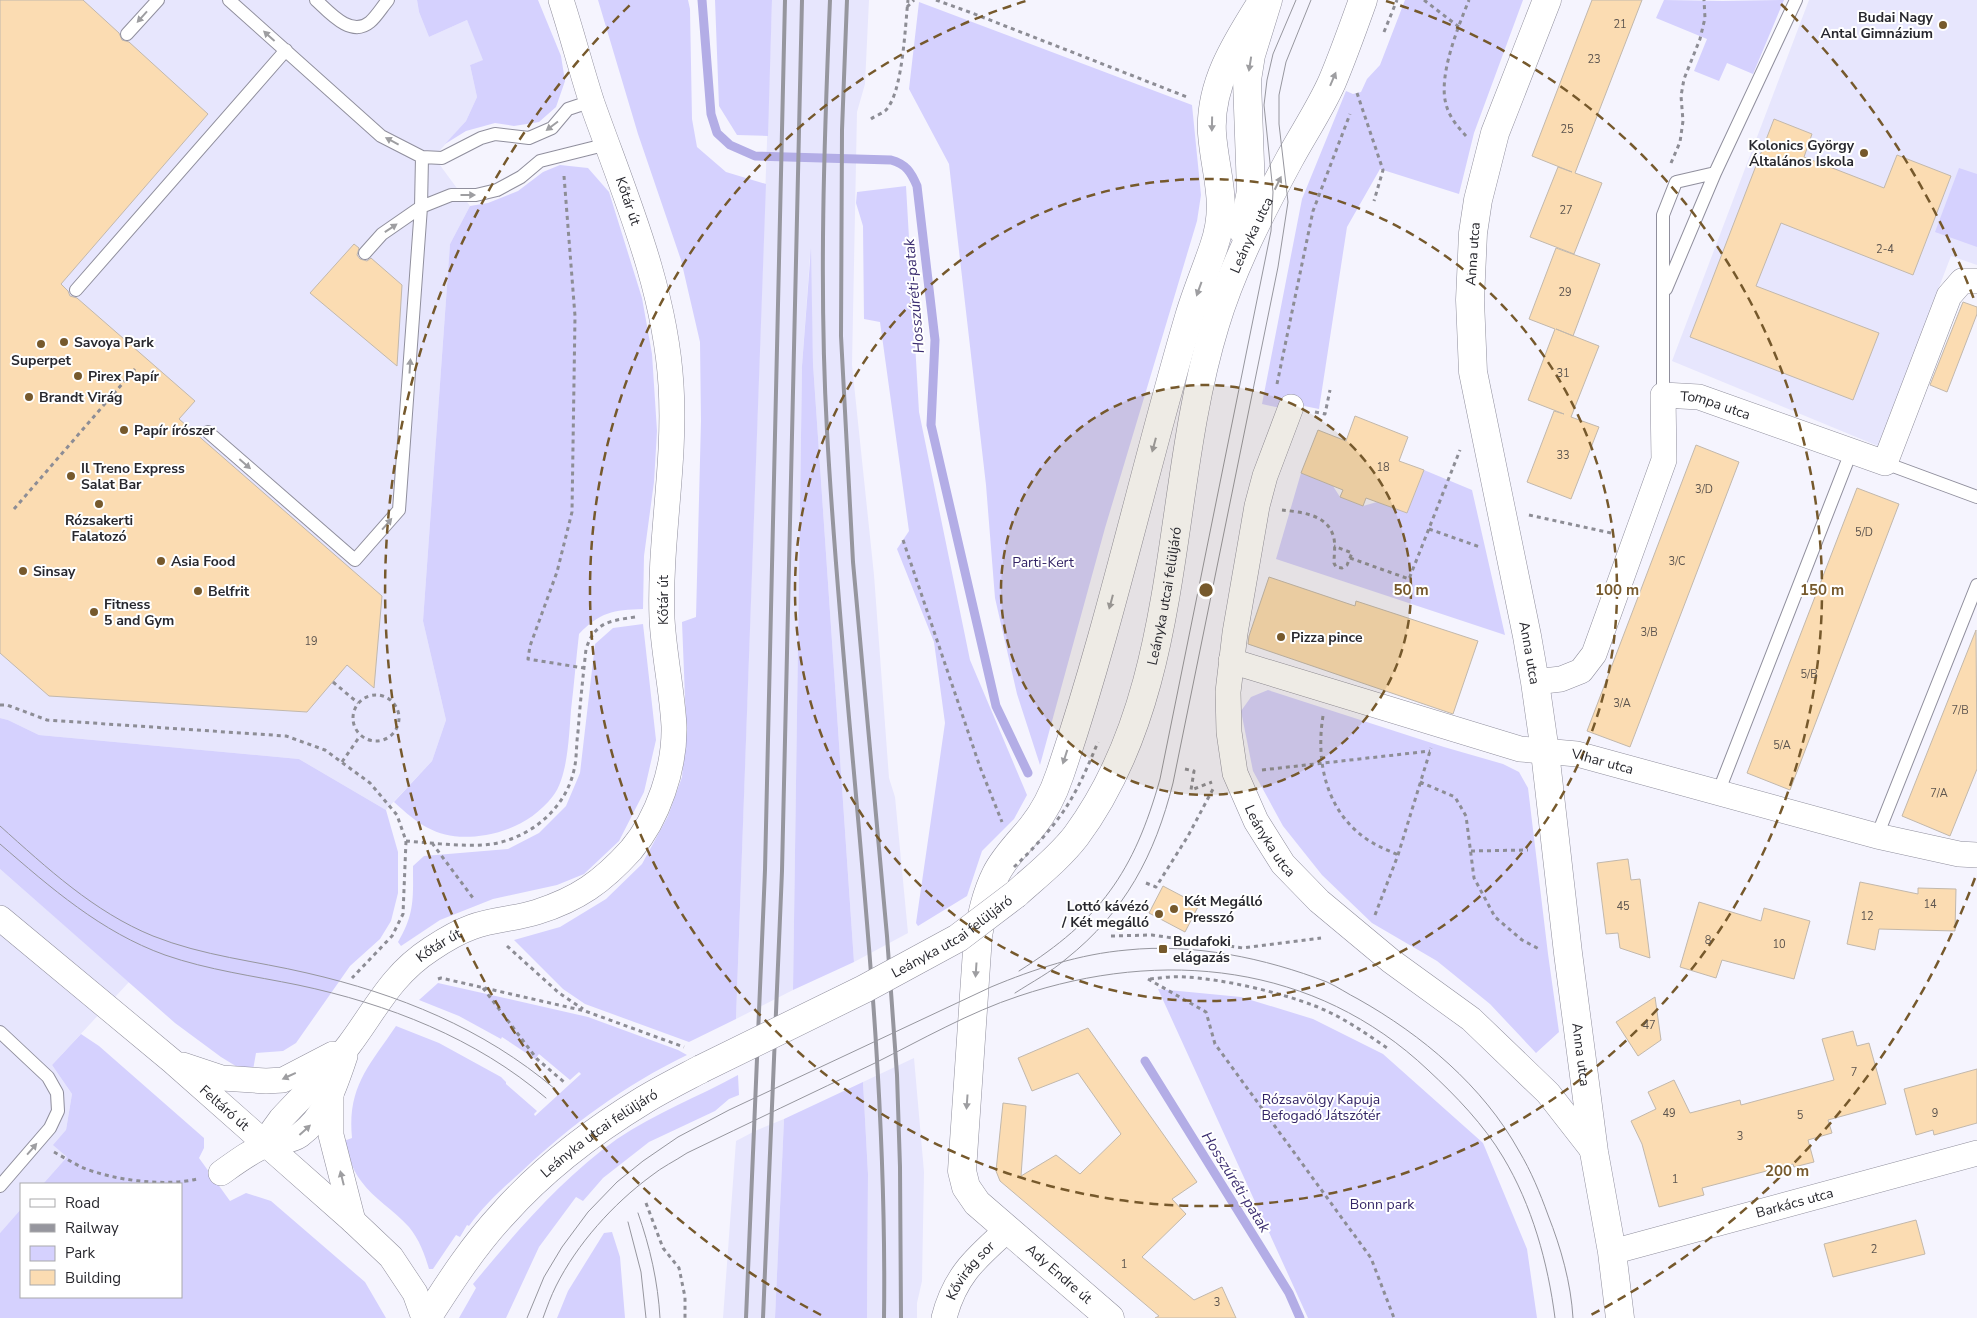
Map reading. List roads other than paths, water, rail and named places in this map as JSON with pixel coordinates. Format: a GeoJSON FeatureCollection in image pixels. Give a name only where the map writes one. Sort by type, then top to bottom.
{"type":"FeatureCollection","features":[{"type":"Feature","properties":{"kind":"street","name":"Kőtár út"},"geometry":{"type":"LineString","coordinates":[[267,1145],[273,1130],[281,1119],[348,1046],[382,995],[405,970],[430,949],[472,927],[536,913],[577,897],[607,876],[634,846],[650,820],[664,787],[672,757],[674,727],[664,652],[662,616],[663,570],[673,435],[671,383],[665,334],[656,285],[642,239],[592,102],[561,0]]}},
{"type":"Feature","properties":{"kind":"street","name":"Ady Endre út"},"geometry":{"type":"LineString","coordinates":[[1110,1318],[977,1203],[966,1187],[962,1171],[978,936],[984,903],[996,872],[1018,842],[1032,827],[1046,805],[1059,777],[1098,652],[1190,315],[1216,243],[1222,210],[1219,175],[1212,133],[1213,107],[1220,81],[1234,47],[1263,0]]}},
{"type":"Feature","properties":{"kind":"street","name":"Leányka utca"},"geometry":{"type":"LineString","coordinates":[[1233,274],[1251,191],[1247,80],[1252,55],[1268,0]]}},
{"type":"Feature","properties":{"kind":"street","name":"Leányka utca"},"geometry":{"type":"LineString","coordinates":[[1233,274],[1284,169],[1331,84],[1363,0]]}},
{"type":"Feature","properties":{"kind":"street","name":"Anna utca"},"geometry":{"type":"LineString","coordinates":[[1547,0],[1486,161],[1473,233],[1470,300],[1473,372],[1511,558],[1545,752],[1568,953],[1594,1152],[1612,1252],[1620,1318]]}},
{"type":"Feature","properties":{"kind":"street","name":"Leányka utcai felüljáró"},"geometry":{"type":"LineString","coordinates":[[426,1318],[465,1262],[502,1214],[541,1177],[588,1137],[645,1099],[695,1059],[864,989],[958,938],[1013,883],[1046,867],[1075,837],[1104,791],[1125,748],[1143,694],[1160,623],[1196,406],[1215,326],[1233,274]]}},
{"type":"Feature","properties":{"kind":"street"},"geometry":{"type":"LineString","coordinates":[[1885,463],[1950,296],[1962,281],[1977,281]]}},
{"type":"Feature","properties":{"kind":"street","name":"Tompa utca"},"geometry":{"type":"LineString","coordinates":[[1534,682],[1561,679],[1581,671],[1594,654],[1664,460],[1663,395],[1700,397],[1885,463]]}},
{"type":"Feature","properties":{"kind":"street","name":"Leányka utca"},"geometry":{"type":"LineString","coordinates":[[1289,409],[1265,476],[1257,506],[1230,662],[1229,732],[1235,773],[1256,821],[1283,864],[1319,901],[1391,961],[1471,1019],[1548,1093],[1594,1152]]}},
{"type":"Feature","properties":{"kind":"street","name":"Vihar utca"},"geometry":{"type":"LineString","coordinates":[[1230,662],[1520,749],[1577,754],[1877,836],[1958,854],[1977,855]]}},
{"type":"Feature","properties":{"kind":"street","name":"Feltáró út"},"geometry":{"type":"LineString","coordinates":[[0,918],[172,1061],[353,1221],[391,1258],[415,1293],[426,1318]]}},
{"type":"Feature","properties":{"kind":"street","name":"Kőtár út"},"geometry":{"type":"LineString","coordinates":[[172,1061],[222,1078],[266,1081],[283,1080],[348,1046]]}},
{"type":"Feature","properties":{"kind":"street","name":"Kőtár út"},"geometry":{"type":"LineString","coordinates":[[267,1145],[286,1142],[300,1135],[312,1124],[331,1097],[348,1046]]}},
{"type":"Feature","properties":{"kind":"street","name":"Kőtár út"},"geometry":{"type":"LineString","coordinates":[[331,1097],[331,1136],[353,1221]]}},
{"type":"Feature","properties":{"kind":"street"},"geometry":{"type":"LineString","coordinates":[[221,1173],[267,1145]]}},
{"type":"Feature","properties":{"kind":"street","name":"Barkács utca"},"geometry":{"type":"LineString","coordinates":[[1612,1252],[1977,1153]]}},
{"type":"Feature","properties":{"kind":"street","name":"Kővirág sor"},"geometry":{"type":"LineString","coordinates":[[944,1318],[948,1301],[960,1277],[982,1252],[1008,1229]]}},
{"type":"Feature","properties":{"kind":"lane"},"geometry":{"type":"LineString","coordinates":[[127,34],[158,0]]}},
{"type":"Feature","properties":{"kind":"lane"},"geometry":{"type":"LineString","coordinates":[[229,0],[381,136],[422,158],[442,158],[481,138],[495,134],[529,138],[552,128],[568,110],[592,102]]}},
{"type":"Feature","properties":{"kind":"lane"},"geometry":{"type":"LineString","coordinates":[[316,0],[345,26],[358,26],[369,23],[388,0]]}},
{"type":"Feature","properties":{"kind":"lane"},"geometry":{"type":"LineString","coordinates":[[1664,294],[1715,173],[1796,0]]}},
{"type":"Feature","properties":{"kind":"lane"},"geometry":{"type":"LineString","coordinates":[[76,290],[286,50]]}},
{"type":"Feature","properties":{"kind":"lane"},"geometry":{"type":"LineString","coordinates":[[365,253],[382,234],[421,207],[451,195],[476,195],[498,190],[521,177],[540,160],[608,144]]}},
{"type":"Feature","properties":{"kind":"lane"},"geometry":{"type":"LineString","coordinates":[[208,432],[356,560],[399,510],[421,207],[422,158]]}},
{"type":"Feature","properties":{"kind":"lane"},"geometry":{"type":"LineString","coordinates":[[1663,395],[1663,216],[1676,182],[1715,173]]}},
{"type":"Feature","properties":{"kind":"lane"},"geometry":{"type":"LineString","coordinates":[[1718,793],[1851,452]]}},
{"type":"Feature","properties":{"kind":"lane"},"geometry":{"type":"LineString","coordinates":[[1885,463],[1977,497]]}},
{"type":"Feature","properties":{"kind":"lane"},"geometry":{"type":"LineString","coordinates":[[1877,836],[1977,585]]}},
{"type":"Feature","properties":{"kind":"lane"},"geometry":{"type":"LineString","coordinates":[[0,1032],[48,1077],[57,1093],[58,1111],[50,1128],[0,1186]]}},
{"type":"Feature","properties":{"kind":"waterway","name":"Hosszúréti-patak"},"geometry":{"type":"LineString","coordinates":[[702,0],[711,114],[717,133],[730,145],[755,156],[891,160],[907,169],[917,186],[935,340],[931,425],[996,706],[1028,773]]}},
{"type":"Feature","properties":{"kind":"waterway","name":"Hosszúréti-patak"},"geometry":{"type":"LineString","coordinates":[[1145,1061],[1289,1293],[1300,1318]]}},
{"type":"Feature","properties":{"kind":"tram line"},"geometry":{"type":"LineString","coordinates":[[1019,971],[1072,933],[1110,891],[1138,841],[1150,812],[1160,779],[1271,231],[1273,192],[1264,105],[1273,54],[1296,0]]}},
{"type":"Feature","properties":{"kind":"tram line"},"geometry":{"type":"LineString","coordinates":[[1015,993],[1060,964],[1087,941],[1105,922],[1121,902],[1147,858],[1166,809],[1173,783],[1278,267],[1288,202],[1279,124],[1279,95],[1286,62],[1311,0]]}},
{"type":"Feature","properties":{"kind":"tram line"},"geometry":{"type":"LineString","coordinates":[[0,826],[72,888],[111,915],[131,926],[191,949],[307,973],[374,991],[406,1003],[438,1016],[499,1048],[555,1089]]}},
{"type":"Feature","properties":{"kind":"tram line"},"geometry":{"type":"LineString","coordinates":[[0,844],[38,877],[78,907],[119,934],[142,945],[165,955],[198,965],[332,993],[398,1013],[430,1026],[490,1058],[546,1098]]}},
{"type":"Feature","properties":{"kind":"tram line"},"geometry":{"type":"LineString","coordinates":[[527,1318],[544,1277],[562,1247],[588,1212],[617,1182],[678,1137],[729,1110],[1007,980],[1041,968],[1092,955],[1152,948],[1203,951],[1254,959],[1327,982],[1382,1013],[1428,1046],[1449,1064],[1488,1105],[1504,1127],[1531,1174],[1553,1227],[1561,1253],[1568,1279],[1573,1318]]}},
{"type":"Feature","properties":{"kind":"tram line"},"geometry":{"type":"LineString","coordinates":[[543,1318],[554,1290],[565,1270],[574,1255],[597,1226],[637,1187],[687,1153],[946,1027],[982,1010],[1019,996],[1073,981],[1127,972],[1181,970],[1235,975],[1287,987],[1337,1007],[1384,1034],[1428,1070],[1478,1122],[1503,1157],[1513,1175],[1537,1235],[1548,1276],[1555,1318]]}},
{"type":"Feature","properties":{"kind":"tram line"},"geometry":{"type":"LineString","coordinates":[[638,1213],[653,1265],[660,1318]]}},
{"type":"Feature","properties":{"kind":"tram line"},"geometry":{"type":"LineString","coordinates":[[628,1222],[641,1272],[646,1318]]}},
{"type":"Feature","properties":{"kind":"railway"},"geometry":{"type":"LineString","coordinates":[[746,1318],[765,870],[785,0]]}},
{"type":"Feature","properties":{"kind":"railway"},"geometry":{"type":"LineString","coordinates":[[763,1318],[782,871],[802,0]]}},
{"type":"Feature","properties":{"kind":"railway"},"geometry":{"type":"LineString","coordinates":[[830,0],[823,216],[823,323],[827,431],[843,653],[872,985],[879,1096],[884,1318]]}},
{"type":"Feature","properties":{"kind":"railway"},"geometry":{"type":"LineString","coordinates":[[847,0],[842,130],[841,336],[853,562],[887,936],[897,1075],[901,1318]]}},
{"type":"Feature","properties":{"kind":"place","name":"Budai Nagy Antal Gimnázium"},"geometry":{"type":"Point","coordinates":[1943,25]}},
{"type":"Feature","properties":{"kind":"place","name":"Kolonics György Általános Iskola"},"geometry":{"type":"Point","coordinates":[1864,153]}},
{"type":"Feature","properties":{"kind":"place","name":"Savoya Park"},"geometry":{"type":"Point","coordinates":[64,342]}},
{"type":"Feature","properties":{"kind":"place","name":"Superpet"},"geometry":{"type":"Point","coordinates":[41,344]}},
{"type":"Feature","properties":{"kind":"place","name":"Pirex Papír"},"geometry":{"type":"Point","coordinates":[78,376]}},
{"type":"Feature","properties":{"kind":"place","name":"Brandt Virág"},"geometry":{"type":"Point","coordinates":[29,397]}},
{"type":"Feature","properties":{"kind":"place","name":"Papír írószer"},"geometry":{"type":"Point","coordinates":[124,430]}},
{"type":"Feature","properties":{"kind":"place","name":"Il Treno Express Salat Bar"},"geometry":{"type":"Point","coordinates":[71,476]}},
{"type":"Feature","properties":{"kind":"place","name":"Rózsakerti Falatozó"},"geometry":{"type":"Point","coordinates":[99,504]}},
{"type":"Feature","properties":{"kind":"place","name":"Asia Food"},"geometry":{"type":"Point","coordinates":[161,561]}},
{"type":"Feature","properties":{"kind":"place","name":"Sinsay"},"geometry":{"type":"Point","coordinates":[23,571]}},
{"type":"Feature","properties":{"kind":"place","name":"Belfrit"},"geometry":{"type":"Point","coordinates":[198,591]}},
{"type":"Feature","properties":{"kind":"place","name":"Fitness 5 and Gym"},"geometry":{"type":"Point","coordinates":[94,612]}},
{"type":"Feature","properties":{"kind":"place","name":"Pizza pince"},"geometry":{"type":"Point","coordinates":[1281,637]}},
{"type":"Feature","properties":{"kind":"place","name":"Két Megálló Presszó"},"geometry":{"type":"Point","coordinates":[1174,909]}},
{"type":"Feature","properties":{"kind":"place","name":"Lottó kávézó / Két megálló"},"geometry":{"type":"Point","coordinates":[1159,914]}},
{"type":"Feature","properties":{"kind":"place","name":"Budafoki elágazás"},"geometry":{"type":"Point","coordinates":[1163,949]}},
{"type":"Feature","properties":{"kind":"park label","name":"Parti-Kert"},"geometry":{"type":"Point","coordinates":[1043,562]}},
{"type":"Feature","properties":{"kind":"park label","name":"Rózsavölgy Kapuja Befogadó Játszótér"},"geometry":{"type":"Point","coordinates":[1321,1108]}},
{"type":"Feature","properties":{"kind":"park label","name":"Bonn park"},"geometry":{"type":"Point","coordinates":[1382,1204]}}]}
